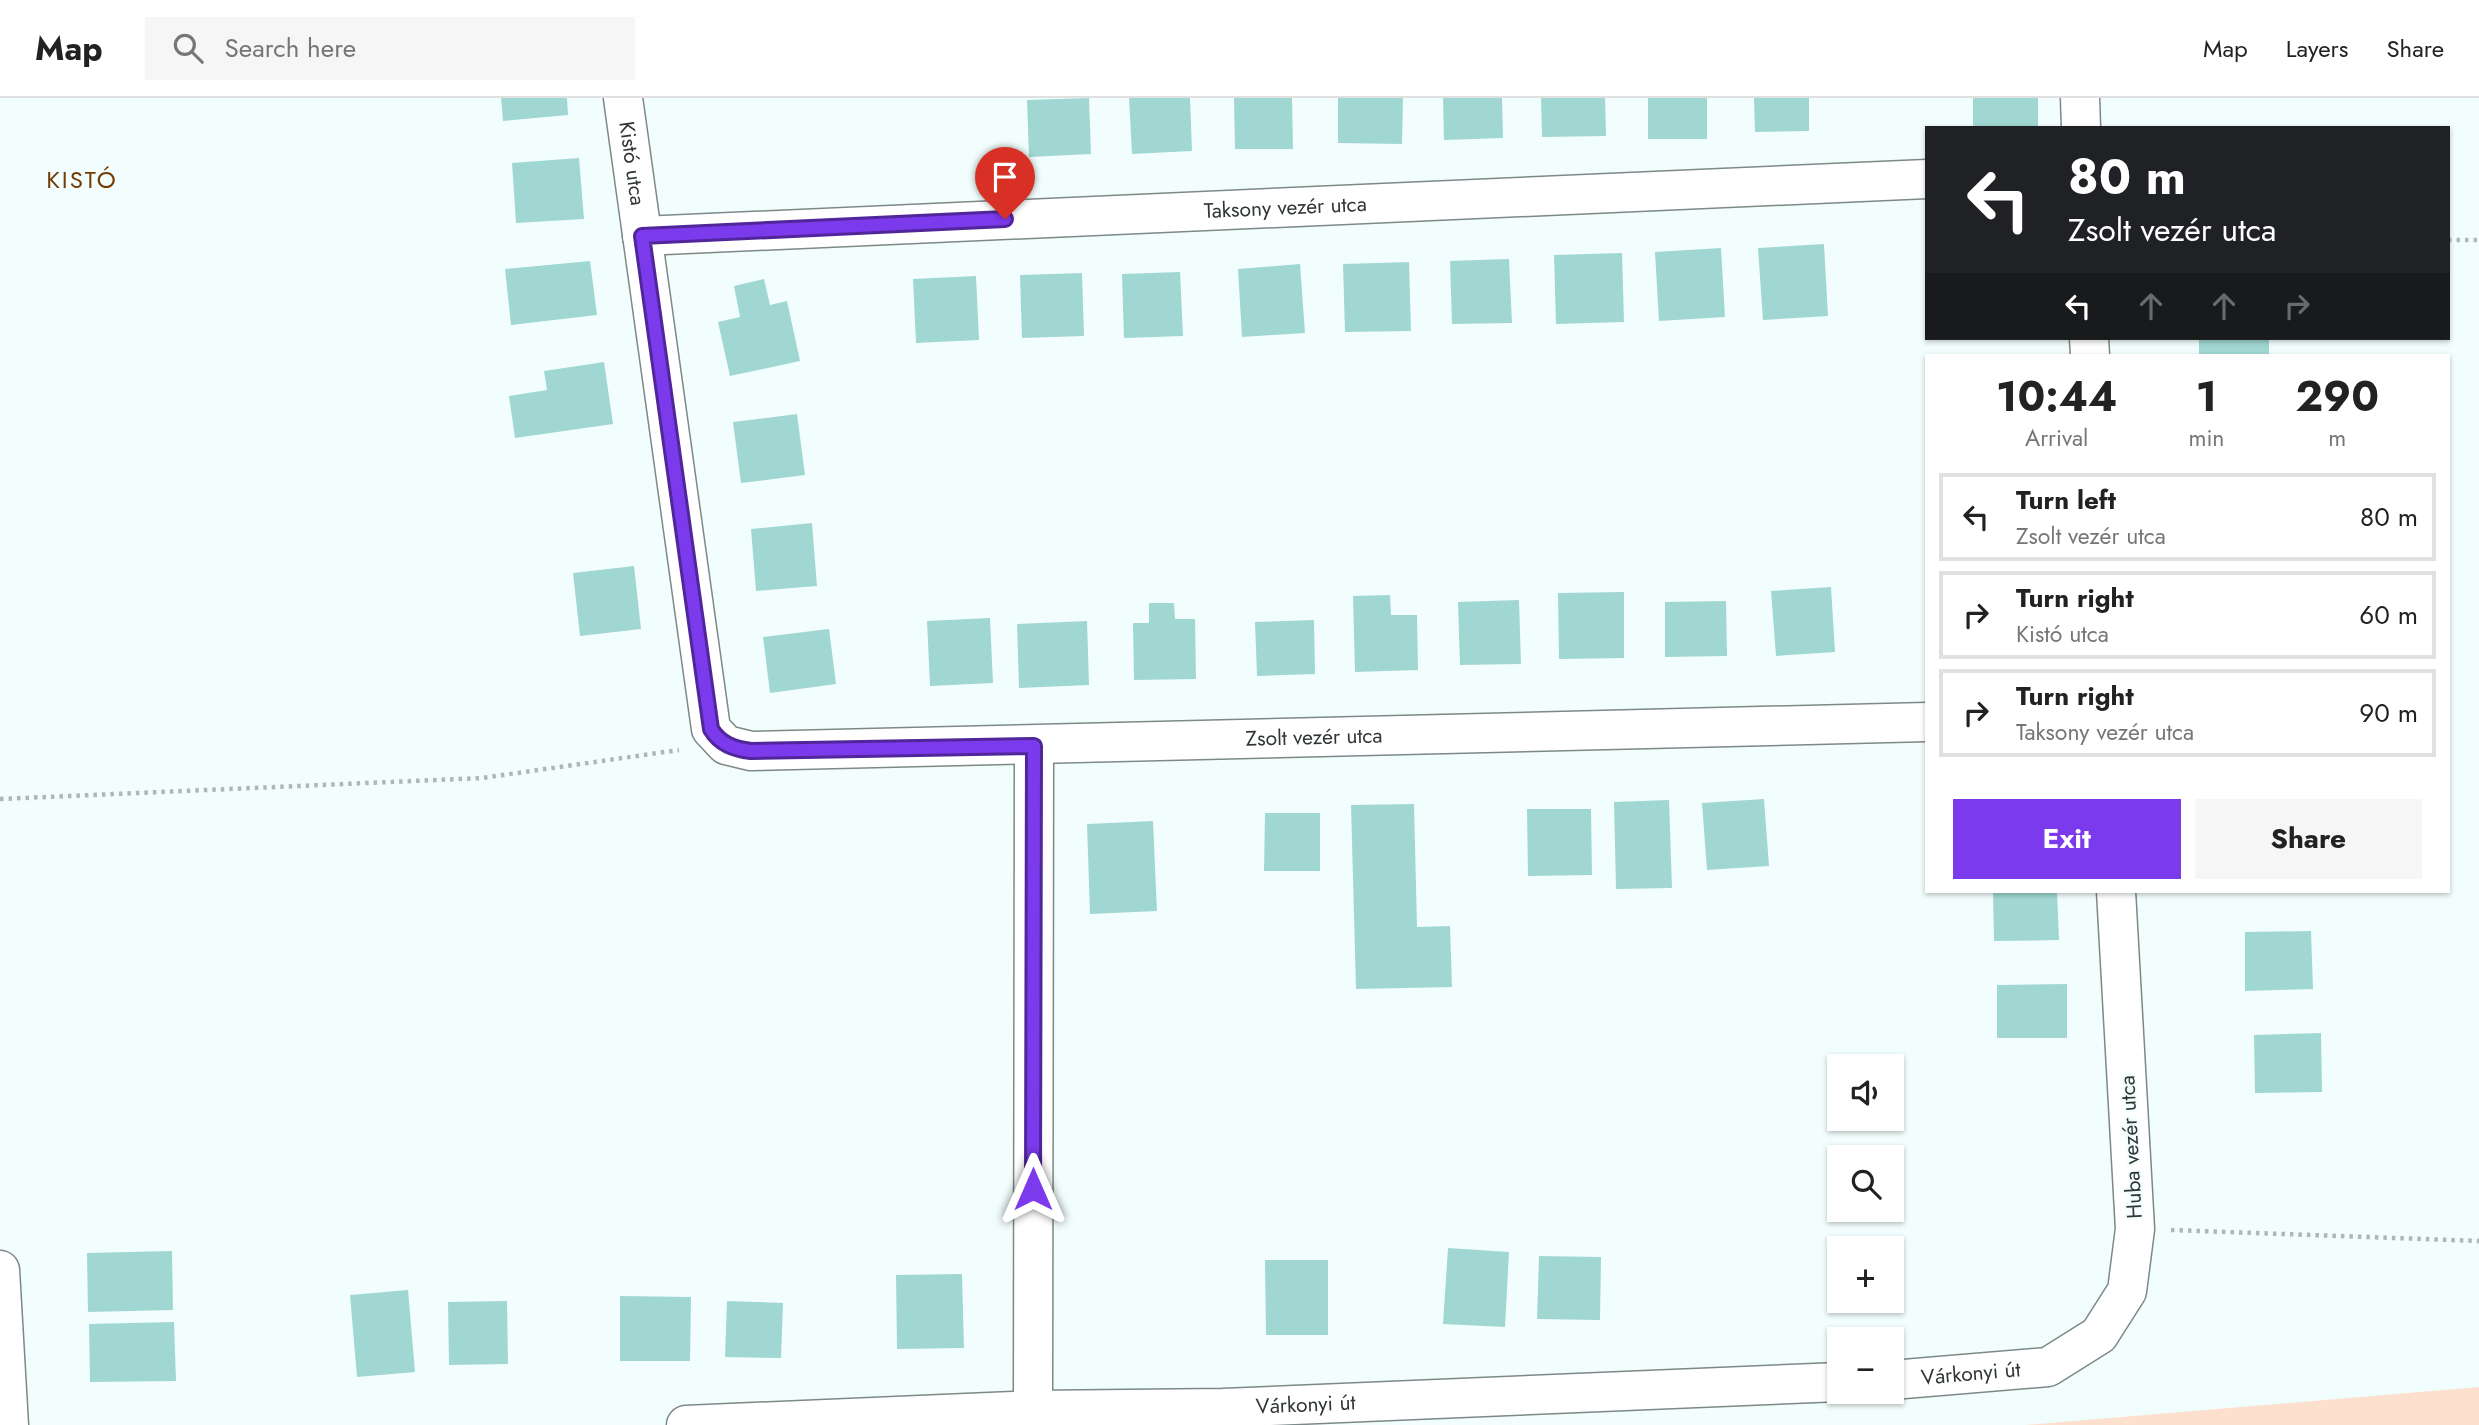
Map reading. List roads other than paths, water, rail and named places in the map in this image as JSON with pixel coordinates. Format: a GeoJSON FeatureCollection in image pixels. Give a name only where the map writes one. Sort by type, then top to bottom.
{"type":"FeatureCollection","features":[{"type":"Feature","properties":{"kind":"street","name":"Kistó utca"},"geometry":{"type":"LineString","coordinates":[[623,98],[642,236],[698,739]]}},
{"type":"Feature","properties":{"kind":"street"},"geometry":{"type":"LineString","coordinates":[[2080,98],[2081,126]]}},
{"type":"Feature","properties":{"kind":"street","name":"Taksony vezér utca"},"geometry":{"type":"LineString","coordinates":[[642,236],[1925,179]]}},
{"type":"Feature","properties":{"kind":"street","name":"Zsolt vezér utca"},"geometry":{"type":"LineString","coordinates":[[698,739],[751,751],[1925,722]]}},
{"type":"Feature","properties":{"kind":"street"},"geometry":{"type":"LineString","coordinates":[[1033,1410],[1034,746]]}},
{"type":"Feature","properties":{"kind":"street","name":"Huba vezér utca"},"geometry":{"type":"LineString","coordinates":[[2049,1367],[2099,1335],[2127,1291],[2135,1228],[2116,893]]}},
{"type":"Feature","properties":{"kind":"street"},"geometry":{"type":"LineString","coordinates":[[0,1270],[9,1425]]}},
{"type":"Feature","properties":{"kind":"street","name":"Várkonyi út"},"geometry":{"type":"LineString","coordinates":[[1904,1379],[2049,1367]]}},
{"type":"Feature","properties":{"kind":"street","name":"Várkonyi út"},"geometry":{"type":"LineString","coordinates":[[686,1425],[1033,1410],[1223,1408],[1827,1383]]}},
{"type":"Feature","properties":{"kind":"district","name":"KISTÓ"},"geometry":{"type":"Point","coordinates":[82,180]}}]}
